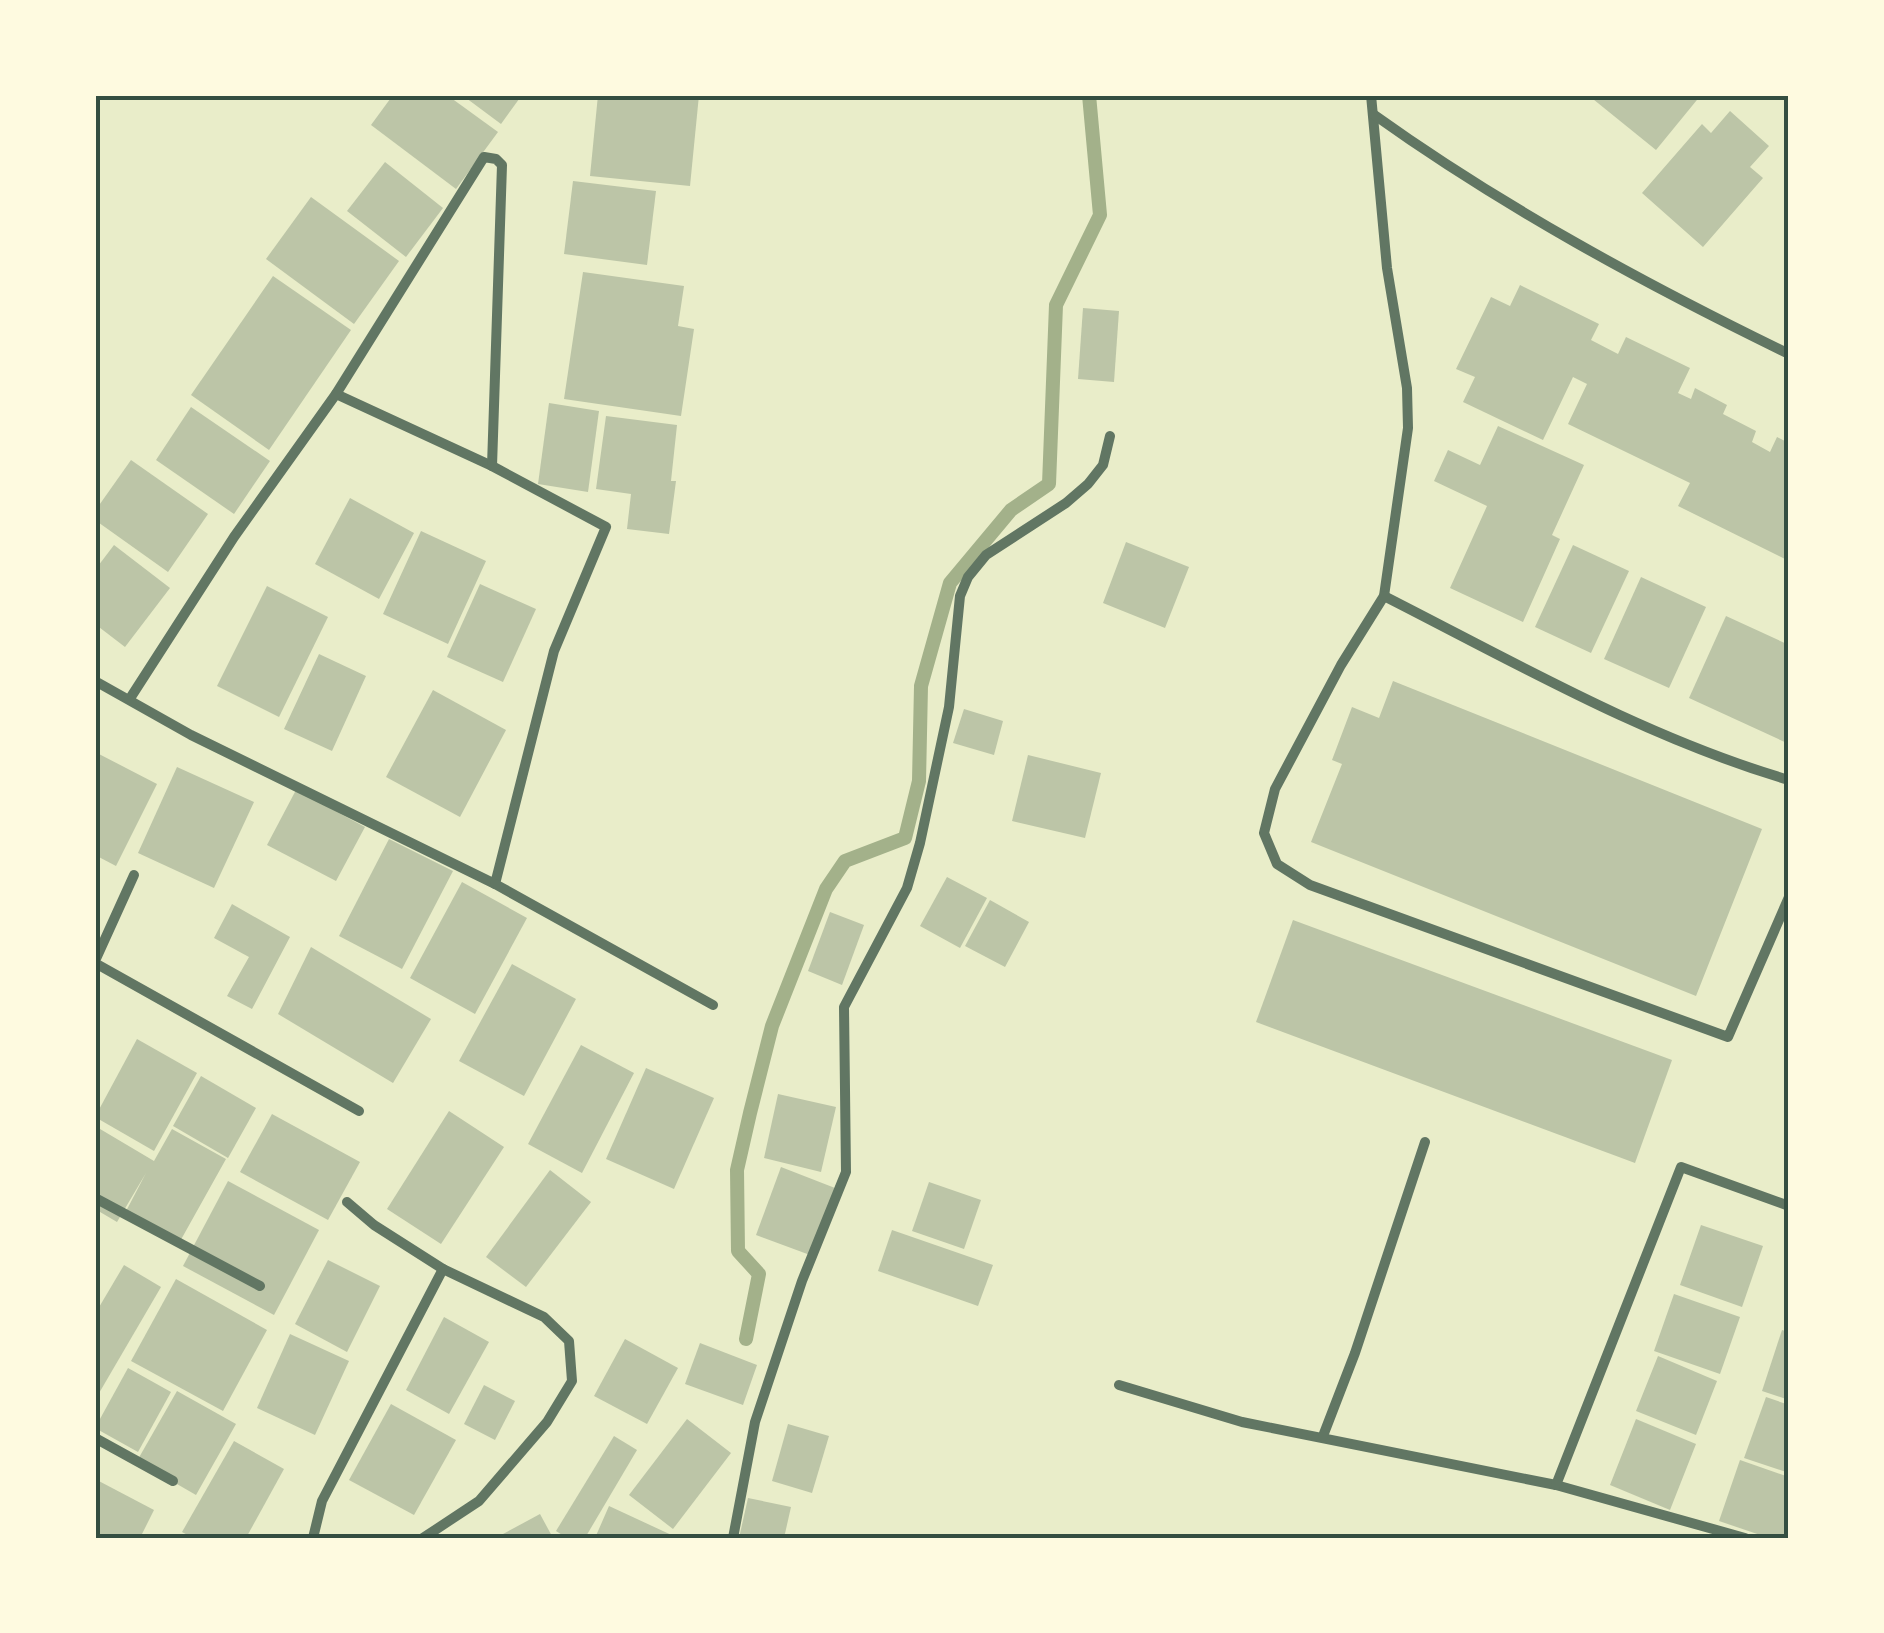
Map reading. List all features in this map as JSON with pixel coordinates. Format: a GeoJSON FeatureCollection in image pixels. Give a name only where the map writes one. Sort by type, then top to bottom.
{"type":"FeatureCollection","features":[{"type":"Feature","properties":{"kind":"street"},"geometry":{"type":"LineString","coordinates":[[1371,95],[1387,268],[1407,388],[1408,428],[1384,596],[1341,664],[1275,789],[1264,833],[1277,864],[1310,884],[1728,1037],[1789,897]]}},
{"type":"Feature","properties":{"kind":"street"},"geometry":{"type":"LineString","coordinates":[[1373,114],[1435,158],[1576,242],[1692,307],[1789,354]]}},
{"type":"Feature","properties":{"kind":"street"},"geometry":{"type":"LineString","coordinates":[[129,700],[234,537],[336,394],[484,157],[496,159],[502,165],[492,466]]}},
{"type":"Feature","properties":{"kind":"street"},"geometry":{"type":"LineString","coordinates":[[336,394],[492,466],[606,527],[554,651],[495,884]]}},
{"type":"Feature","properties":{"kind":"street"},"geometry":{"type":"LineString","coordinates":[[733,1538],[754,1422],[802,1281],[846,1172],[844,1008],[907,888],[920,843],[949,706],[960,596],[968,577],[986,554],[1066,503],[1088,484],[1103,465],[1110,436]]}},
{"type":"Feature","properties":{"kind":"street"},"geometry":{"type":"LineString","coordinates":[[1384,596],[1671,739],[1726,762],[1789,780]]}},
{"type":"Feature","properties":{"kind":"street"},"geometry":{"type":"LineString","coordinates":[[95,681],[191,735],[495,884],[713,1005]]}},
{"type":"Feature","properties":{"kind":"street"},"geometry":{"type":"LineString","coordinates":[[134,875],[95,962],[359,1111]]}},
{"type":"Feature","properties":{"kind":"street"},"geometry":{"type":"LineString","coordinates":[[1323,1436],[1355,1353],[1425,1142]]}},
{"type":"Feature","properties":{"kind":"street"},"geometry":{"type":"LineString","coordinates":[[1556,1485],[1681,1167],[1789,1206]]}},
{"type":"Feature","properties":{"kind":"street"},"geometry":{"type":"LineString","coordinates":[[95,1198],[260,1286]]}},
{"type":"Feature","properties":{"kind":"street"},"geometry":{"type":"LineString","coordinates":[[346,1202],[443,1269],[544,1316],[569,1341],[572,1381],[547,1422],[479,1501],[423,1538]]}},
{"type":"Feature","properties":{"kind":"street"},"geometry":{"type":"LineString","coordinates":[[313,1538],[322,1500],[443,1269]]}},
{"type":"Feature","properties":{"kind":"street"},"geometry":{"type":"LineString","coordinates":[[1119,1385],[1242,1422],[1556,1485],[1745,1538]]}},
{"type":"Feature","properties":{"kind":"street"},"geometry":{"type":"LineString","coordinates":[[95,1438],[173,1481]]}},
{"type":"Feature","properties":{"kind":"building"},"geometry":{"type":"Polygon","coordinates":[[[393,95],[447,95],[498,132],[456,189],[371,125],[393,95]]]}},
{"type":"Feature","properties":{"kind":"building"},"geometry":{"type":"Polygon","coordinates":[[[462,95],[522,95],[501,124],[462,95]]]}},
{"type":"Feature","properties":{"kind":"building"},"geometry":{"type":"Polygon","coordinates":[[[598,95],[699,95],[690,186],[590,176],[598,95]]]}},
{"type":"Feature","properties":{"kind":"building"},"geometry":{"type":"Polygon","coordinates":[[[1588,95],[1701,95],[1656,150],[1588,95]]]}},
{"type":"Feature","properties":{"kind":"building"},"geometry":{"type":"Polygon","coordinates":[[[1730,111],[1769,146],[1750,167],[1763,178],[1703,247],[1642,193],[1702,124],[1711,133],[1730,111]]]}},
{"type":"Feature","properties":{"kind":"building"},"geometry":{"type":"Polygon","coordinates":[[[385,162],[443,208],[406,257],[347,211],[385,162]]]}},
{"type":"Feature","properties":{"kind":"building"},"geometry":{"type":"Polygon","coordinates":[[[573,181],[656,191],[647,265],[564,254],[573,181]]]}},
{"type":"Feature","properties":{"kind":"building"},"geometry":{"type":"Polygon","coordinates":[[[311,197],[399,261],[354,324],[266,259],[311,197]]]}},
{"type":"Feature","properties":{"kind":"building"},"geometry":{"type":"Polygon","coordinates":[[[583,272],[684,286],[678,326],[694,329],[681,416],[564,399],[583,272]]]}},
{"type":"Feature","properties":{"kind":"building"},"geometry":{"type":"Polygon","coordinates":[[[273,276],[351,330],[269,450],[191,395],[273,276]]]}},
{"type":"Feature","properties":{"kind":"building"},"geometry":{"type":"Polygon","coordinates":[[[1520,285],[1599,324],[1591,340],[1618,354],[1626,337],[1690,368],[1678,393],[1691,399],[1695,388],[1727,405],[1723,414],[1756,431],[1752,442],[1770,452],[1777,437],[1789,443],[1789,561],[1678,506],[1690,483],[1568,424],[1587,384],[1573,377],[1543,440],[1463,402],[1475,377],[1456,369],[1491,297],[1510,306],[1520,285]]]}},
{"type":"Feature","properties":{"kind":"building"},"geometry":{"type":"Polygon","coordinates":[[[1083,308],[1119,311],[1114,382],[1078,379],[1083,308]]]}},
{"type":"Feature","properties":{"kind":"building"},"geometry":{"type":"Polygon","coordinates":[[[549,403],[599,411],[588,492],[538,484],[549,403]]]}},
{"type":"Feature","properties":{"kind":"building"},"geometry":{"type":"Polygon","coordinates":[[[191,407],[270,461],[234,514],[156,460],[191,407]]]}},
{"type":"Feature","properties":{"kind":"building"},"geometry":{"type":"Polygon","coordinates":[[[606,416],[677,425],[671,481],[676,481],[669,534],[627,529],[631,494],[596,489],[606,416]]]}},
{"type":"Feature","properties":{"kind":"building"},"geometry":{"type":"Polygon","coordinates":[[[1498,426],[1584,465],[1552,535],[1560,539],[1523,622],[1450,588],[1487,506],[1434,481],[1448,450],[1480,465],[1498,426]]]}},
{"type":"Feature","properties":{"kind":"building"},"geometry":{"type":"Polygon","coordinates":[[[131,460],[208,514],[168,572],[95,520],[95,511],[131,460]]]}},
{"type":"Feature","properties":{"kind":"building"},"geometry":{"type":"Polygon","coordinates":[[[350,498],[414,533],[379,599],[315,564],[350,498]]]}},
{"type":"Feature","properties":{"kind":"building"},"geometry":{"type":"Polygon","coordinates":[[[421,531],[486,561],[448,644],[383,614],[421,531]]]}},
{"type":"Feature","properties":{"kind":"building"},"geometry":{"type":"Polygon","coordinates":[[[1126,542],[1189,567],[1165,628],[1103,603],[1126,542]]]}},
{"type":"Feature","properties":{"kind":"building"},"geometry":{"type":"Polygon","coordinates":[[[114,545],[170,588],[125,647],[95,624],[95,570],[114,545]]]}},
{"type":"Feature","properties":{"kind":"building"},"geometry":{"type":"Polygon","coordinates":[[[1573,545],[1629,571],[1591,653],[1535,627],[1573,545]]]}},
{"type":"Feature","properties":{"kind":"building"},"geometry":{"type":"Polygon","coordinates":[[[1641,577],[1706,607],[1669,688],[1604,659],[1641,577]]]}},
{"type":"Feature","properties":{"kind":"building"},"geometry":{"type":"Polygon","coordinates":[[[480,584],[536,609],[503,682],[447,657],[480,584]]]}},
{"type":"Feature","properties":{"kind":"building"},"geometry":{"type":"Polygon","coordinates":[[[267,586],[328,617],[279,717],[217,686],[267,586]]]}},
{"type":"Feature","properties":{"kind":"building"},"geometry":{"type":"Polygon","coordinates":[[[1726,616],[1789,645],[1789,744],[1689,698],[1726,616]]]}},
{"type":"Feature","properties":{"kind":"building"},"geometry":{"type":"Polygon","coordinates":[[[319,654],[366,676],[332,751],[284,729],[319,654]]]}},
{"type":"Feature","properties":{"kind":"building"},"geometry":{"type":"Polygon","coordinates":[[[1393,681],[1762,829],[1696,996],[1311,842],[1342,764],[1332,760],[1352,707],[1379,718],[1393,681]]]}},
{"type":"Feature","properties":{"kind":"building"},"geometry":{"type":"Polygon","coordinates":[[[433,690],[506,730],[460,817],[386,777],[433,690]]]}},
{"type":"Feature","properties":{"kind":"building"},"geometry":{"type":"Polygon","coordinates":[[[964,709],[1003,721],[994,755],[953,743],[964,709]]]}},
{"type":"Feature","properties":{"kind":"building"},"geometry":{"type":"Polygon","coordinates":[[[97,753],[157,784],[116,866],[95,855],[97,753]]]}},
{"type":"Feature","properties":{"kind":"building"},"geometry":{"type":"Polygon","coordinates":[[[1028,755],[1101,773],[1085,838],[1012,821],[1028,755]]]}},
{"type":"Feature","properties":{"kind":"building"},"geometry":{"type":"Polygon","coordinates":[[[177,767],[254,802],[214,888],[138,853],[177,767]]]}},
{"type":"Feature","properties":{"kind":"building"},"geometry":{"type":"Polygon","coordinates":[[[296,790],[365,827],[336,881],[267,845],[296,790]]]}},
{"type":"Feature","properties":{"kind":"building"},"geometry":{"type":"Polygon","coordinates":[[[389,839],[453,871],[402,969],[339,936],[389,839]]]}},
{"type":"Feature","properties":{"kind":"building"},"geometry":{"type":"Polygon","coordinates":[[[947,877],[987,898],[960,948],[920,926],[947,877]]]}},
{"type":"Feature","properties":{"kind":"building"},"geometry":{"type":"Polygon","coordinates":[[[462,882],[527,918],[475,1014],[410,978],[462,882]]]}},
{"type":"Feature","properties":{"kind":"building"},"geometry":{"type":"Polygon","coordinates":[[[990,900],[1029,922],[1005,967],[965,946],[990,900]]]}},
{"type":"Feature","properties":{"kind":"building"},"geometry":{"type":"Polygon","coordinates":[[[232,904],[290,937],[252,1009],[227,996],[249,957],[214,938],[232,904]]]}},
{"type":"Feature","properties":{"kind":"building"},"geometry":{"type":"Polygon","coordinates":[[[830,912],[864,925],[842,985],[808,971],[830,912]]]}},
{"type":"Feature","properties":{"kind":"building"},"geometry":{"type":"Polygon","coordinates":[[[1293,920],[1672,1060],[1635,1163],[1256,1022],[1293,920]]]}},
{"type":"Feature","properties":{"kind":"building"},"geometry":{"type":"Polygon","coordinates":[[[311,947],[431,1019],[393,1083],[278,1014],[311,947]]]}},
{"type":"Feature","properties":{"kind":"building"},"geometry":{"type":"Polygon","coordinates":[[[512,964],[576,999],[524,1096],[459,1061],[512,964]]]}},
{"type":"Feature","properties":{"kind":"building"},"geometry":{"type":"Polygon","coordinates":[[[137,1039],[197,1073],[154,1151],[95,1117],[137,1039]]]}},
{"type":"Feature","properties":{"kind":"building"},"geometry":{"type":"Polygon","coordinates":[[[581,1045],[634,1073],[582,1173],[528,1144],[581,1045]]]}},
{"type":"Feature","properties":{"kind":"building"},"geometry":{"type":"Polygon","coordinates":[[[646,1068],[714,1098],[674,1189],[606,1159],[646,1068]]]}},
{"type":"Feature","properties":{"kind":"building"},"geometry":{"type":"Polygon","coordinates":[[[201,1076],[256,1108],[228,1158],[173,1126],[201,1076]]]}},
{"type":"Feature","properties":{"kind":"building"},"geometry":{"type":"Polygon","coordinates":[[[778,1094],[836,1107],[821,1172],[764,1158],[778,1094]]]}},
{"type":"Feature","properties":{"kind":"building"},"geometry":{"type":"Polygon","coordinates":[[[449,1111],[504,1147],[441,1244],[387,1209],[449,1111]]]}},
{"type":"Feature","properties":{"kind":"building"},"geometry":{"type":"Polygon","coordinates":[[[272,1114],[360,1162],[328,1220],[240,1172],[272,1114]]]}},
{"type":"Feature","properties":{"kind":"building"},"geometry":{"type":"Polygon","coordinates":[[[95,1126],[154,1161],[172,1129],[226,1159],[178,1245],[124,1215],[146,1173],[117,1222],[95,1209],[95,1126]]]}},
{"type":"Feature","properties":{"kind":"building"},"geometry":{"type":"Polygon","coordinates":[[[781,1167],[835,1188],[810,1255],[756,1235],[781,1167]]]}},
{"type":"Feature","properties":{"kind":"building"},"geometry":{"type":"Polygon","coordinates":[[[550,1170],[591,1202],[526,1287],[486,1257],[550,1170]]]}},
{"type":"Feature","properties":{"kind":"building"},"geometry":{"type":"Polygon","coordinates":[[[228,1181],[319,1230],[274,1315],[183,1266],[228,1181]]]}},
{"type":"Feature","properties":{"kind":"building"},"geometry":{"type":"Polygon","coordinates":[[[929,1182],[981,1200],[964,1249],[912,1231],[929,1182]]]}},
{"type":"Feature","properties":{"kind":"building"},"geometry":{"type":"Polygon","coordinates":[[[1701,1225],[1763,1246],[1742,1307],[1680,1285],[1701,1225]]]}},
{"type":"Feature","properties":{"kind":"building"},"geometry":{"type":"Polygon","coordinates":[[[892,1230],[993,1265],[978,1306],[878,1271],[892,1230]]]}},
{"type":"Feature","properties":{"kind":"building"},"geometry":{"type":"Polygon","coordinates":[[[328,1260],[380,1286],[347,1352],[295,1324],[328,1260]]]}},
{"type":"Feature","properties":{"kind":"building"},"geometry":{"type":"Polygon","coordinates":[[[124,1265],[161,1287],[95,1400],[95,1314],[124,1265]]]}},
{"type":"Feature","properties":{"kind":"building"},"geometry":{"type":"Polygon","coordinates":[[[176,1279],[267,1330],[223,1411],[131,1361],[176,1279]]]}},
{"type":"Feature","properties":{"kind":"building"},"geometry":{"type":"Polygon","coordinates":[[[1674,1294],[1740,1317],[1720,1374],[1654,1351],[1674,1294]]]}},
{"type":"Feature","properties":{"kind":"building"},"geometry":{"type":"Polygon","coordinates":[[[444,1317],[489,1342],[449,1414],[406,1390],[444,1317]]]}},
{"type":"Feature","properties":{"kind":"building"},"geometry":{"type":"Polygon","coordinates":[[[1782,1330],[1789,1332],[1789,1400],[1762,1391],[1782,1330]]]}},
{"type":"Feature","properties":{"kind":"building"},"geometry":{"type":"Polygon","coordinates":[[[290,1334],[349,1361],[315,1435],[257,1408],[290,1334]]]}},
{"type":"Feature","properties":{"kind":"building"},"geometry":{"type":"Polygon","coordinates":[[[625,1339],[678,1368],[647,1424],[594,1396],[625,1339]]]}},
{"type":"Feature","properties":{"kind":"building"},"geometry":{"type":"Polygon","coordinates":[[[700,1343],[757,1365],[743,1405],[685,1384],[700,1343]]]}},
{"type":"Feature","properties":{"kind":"building"},"geometry":{"type":"Polygon","coordinates":[[[1658,1356],[1717,1381],[1696,1435],[1636,1411],[1658,1356]]]}},
{"type":"Feature","properties":{"kind":"building"},"geometry":{"type":"Polygon","coordinates":[[[128,1368],[171,1392],[138,1452],[95,1428],[128,1368]]]}},
{"type":"Feature","properties":{"kind":"building"},"geometry":{"type":"Polygon","coordinates":[[[484,1385],[515,1401],[495,1440],[464,1424],[484,1385]]]}},
{"type":"Feature","properties":{"kind":"building"},"geometry":{"type":"Polygon","coordinates":[[[177,1391],[236,1424],[196,1495],[137,1461],[177,1391]]]}},
{"type":"Feature","properties":{"kind":"building"},"geometry":{"type":"Polygon","coordinates":[[[1766,1397],[1789,1405],[1789,1473],[1744,1458],[1766,1397]]]}},
{"type":"Feature","properties":{"kind":"building"},"geometry":{"type":"Polygon","coordinates":[[[391,1404],[456,1440],[414,1515],[349,1480],[391,1404]]]}},
{"type":"Feature","properties":{"kind":"building"},"geometry":{"type":"Polygon","coordinates":[[[687,1419],[731,1453],[673,1529],[629,1495],[687,1419]]]}},
{"type":"Feature","properties":{"kind":"building"},"geometry":{"type":"Polygon","coordinates":[[[1636,1419],[1696,1444],[1670,1510],[1610,1485],[1636,1419]]]}},
{"type":"Feature","properties":{"kind":"building"},"geometry":{"type":"Polygon","coordinates":[[[788,1424],[829,1436],[812,1493],[772,1481],[788,1424]]]}},
{"type":"Feature","properties":{"kind":"building"},"geometry":{"type":"Polygon","coordinates":[[[614,1436],[637,1450],[585,1538],[567,1538],[556,1531],[614,1436]]]}},
{"type":"Feature","properties":{"kind":"building"},"geometry":{"type":"Polygon","coordinates":[[[234,1441],[284,1469],[246,1538],[193,1538],[182,1532],[234,1441]]]}},
{"type":"Feature","properties":{"kind":"building"},"geometry":{"type":"Polygon","coordinates":[[[1740,1460],[1789,1477],[1789,1525],[1784,1538],[1769,1538],[1719,1521],[1740,1460]]]}},
{"type":"Feature","properties":{"kind":"building"},"geometry":{"type":"Polygon","coordinates":[[[95,1479],[154,1510],[140,1538],[95,1538],[95,1479]]]}},
{"type":"Feature","properties":{"kind":"building"},"geometry":{"type":"Polygon","coordinates":[[[748,1498],[791,1507],[784,1538],[739,1538],[748,1498]]]}},
{"type":"Feature","properties":{"kind":"building"},"geometry":{"type":"Polygon","coordinates":[[[609,1506],[678,1538],[595,1538],[609,1506]]]}},
{"type":"Feature","properties":{"kind":"building"},"geometry":{"type":"Polygon","coordinates":[[[540,1514],[553,1538],[505,1538],[503,1534],[540,1514]]]}},
{"type":"Feature","properties":{"kind":"waterway"},"geometry":{"type":"LineString","coordinates":[[746,1339],[759,1274],[738,1251],[737,1170],[772,1026],[826,889],[845,861],[905,838],[919,781],[921,686],[950,583],[1011,510],[1049,484],[1056,305],[1100,215],[1089,95]]}}]}
